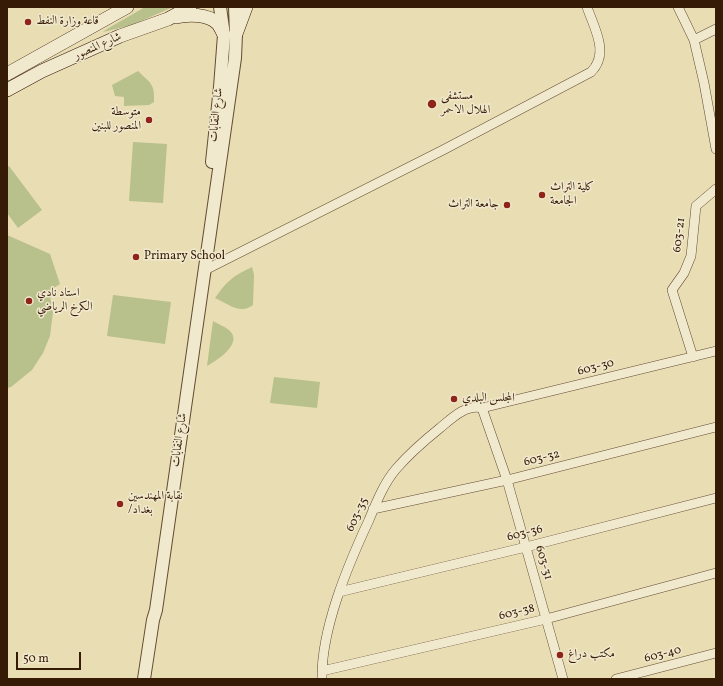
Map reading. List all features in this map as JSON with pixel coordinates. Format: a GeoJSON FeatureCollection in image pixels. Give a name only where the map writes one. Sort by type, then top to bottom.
{"type":"FeatureCollection","features":[{"type":"Feature","properties":{"kind":"main road","name":"شارع المنصور"},"geometry":{"type":"LineString","coordinates":[[7,74],[127,7]]}},
{"type":"Feature","properties":{"kind":"main road","name":"شارع المنصور"},"geometry":{"type":"LineString","coordinates":[[7,90],[42,71],[120,36],[168,19],[190,7]]}},
{"type":"Feature","properties":{"kind":"main road"},"geometry":{"type":"LineString","coordinates":[[168,19],[189,16],[204,17],[214,21],[230,34],[246,7]]}},
{"type":"Feature","properties":{"kind":"street","name":"شارع النقابات"},"geometry":{"type":"LineString","coordinates":[[144,679],[153,620],[156,610],[234,65],[230,34],[220,7]]}},
{"type":"Feature","properties":{"kind":"street","name":"شارع النقابات"},"geometry":{"type":"LineString","coordinates":[[230,34],[235,7]]}},
{"type":"Feature","properties":{"kind":"street"},"geometry":{"type":"LineString","coordinates":[[205,270],[444,150],[591,72],[599,62],[601,49],[587,7]]}},
{"type":"Feature","properties":{"kind":"street"},"geometry":{"type":"LineString","coordinates":[[678,7],[694,40],[704,83],[716,149]]}},
{"type":"Feature","properties":{"kind":"street"},"geometry":{"type":"LineString","coordinates":[[694,40],[716,28]]}},
{"type":"Feature","properties":{"kind":"street","name":"603-21"},"geometry":{"type":"LineString","coordinates":[[694,357],[672,290],[684,273],[691,256],[696,206],[716,189]]}},
{"type":"Feature","properties":{"kind":"street","name":"603-30"},"geometry":{"type":"LineString","coordinates":[[482,408],[716,351]]}},
{"type":"Feature","properties":{"kind":"street","name":"603-35"},"geometry":{"type":"LineString","coordinates":[[322,675],[324,650],[339,592],[354,551],[385,485],[396,469],[460,412],[471,407],[482,408]]}},
{"type":"Feature","properties":{"kind":"street","name":"603-31"},"geometry":{"type":"LineString","coordinates":[[482,408],[508,480],[563,679]]}},
{"type":"Feature","properties":{"kind":"street","name":"603-32"},"geometry":{"type":"LineString","coordinates":[[373,509],[508,480],[716,427]]}},
{"type":"Feature","properties":{"kind":"street","name":"603-36"},"geometry":{"type":"LineString","coordinates":[[339,592],[716,498]]}},
{"type":"Feature","properties":{"kind":"street","name":"603-38"},"geometry":{"type":"LineString","coordinates":[[322,675],[546,619],[716,573]]}},
{"type":"Feature","properties":{"kind":"street","name":"شارع النقابات"},"geometry":{"type":"LineString","coordinates":[[151,679],[157,630],[156,610]]}},
{"type":"Feature","properties":{"kind":"street","name":"603-40"},"geometry":{"type":"LineString","coordinates":[[616,679],[716,653]]}},
{"type":"Feature","properties":{"kind":"green space"},"geometry":{"type":"Polygon","coordinates":[[[145,7],[173,7],[132,25],[103,32],[107,29],[145,7]]]}},
{"type":"Feature","properties":{"kind":"green space"},"geometry":{"type":"Polygon","coordinates":[[[138,71],[153,87],[154,102],[149,105],[124,106],[124,97],[115,96],[112,85],[138,71]]]}},
{"type":"Feature","properties":{"kind":"green space"},"geometry":{"type":"Polygon","coordinates":[[[133,142],[167,144],[163,203],[129,201],[133,142]]]}},
{"type":"Feature","properties":{"kind":"green space"},"geometry":{"type":"Polygon","coordinates":[[[9,166],[42,210],[18,228],[7,213],[7,168],[9,166]]]}},
{"type":"Feature","properties":{"kind":"green space","name":"استاد نادي الكرخ الرياضي"},"geometry":{"type":"Polygon","coordinates":[[[7,235],[50,254],[60,284],[49,291],[53,312],[50,336],[43,353],[32,370],[11,387],[7,388],[7,235]]]}},
{"type":"Feature","properties":{"kind":"green space"},"geometry":{"type":"Polygon","coordinates":[[[252,267],[254,275],[253,305],[248,308],[239,309],[215,298],[223,287],[231,280],[240,273],[252,267]]]}},
{"type":"Feature","properties":{"kind":"green space"},"geometry":{"type":"Polygon","coordinates":[[[113,295],[171,302],[165,344],[107,336],[113,295]]]}},
{"type":"Feature","properties":{"kind":"green space"},"geometry":{"type":"Polygon","coordinates":[[[213,321],[230,331],[233,336],[233,341],[227,352],[207,366],[213,321]]]}},
{"type":"Feature","properties":{"kind":"green space"},"geometry":{"type":"Polygon","coordinates":[[[274,377],[320,382],[317,408],[270,403],[274,377]]]}},
{"type":"Feature","properties":{"kind":"place","name":"قاعة وزارة النفط"},"geometry":{"type":"Point","coordinates":[28,22]}},
{"type":"Feature","properties":{"kind":"place","name":"مستشفى الهلال الاحمر"},"geometry":{"type":"Point","coordinates":[432,104]}},
{"type":"Feature","properties":{"kind":"place","name":"متوسطة المنصور للبنين"},"geometry":{"type":"Point","coordinates":[149,120]}},
{"type":"Feature","properties":{"kind":"place","name":"كلية التراث الجامعة"},"geometry":{"type":"Point","coordinates":[542,195]}},
{"type":"Feature","properties":{"kind":"place","name":"جامعة التراث"},"geometry":{"type":"Point","coordinates":[507,205]}},
{"type":"Feature","properties":{"kind":"place","name":"Primary School"},"geometry":{"type":"Point","coordinates":[136,257]}},
{"type":"Feature","properties":{"kind":"place","name":"استاد نادي الكرخ الرياضي"},"geometry":{"type":"Point","coordinates":[29,301]}},
{"type":"Feature","properties":{"kind":"place","name":"المجلس البلدي"},"geometry":{"type":"Point","coordinates":[454,399]}},
{"type":"Feature","properties":{"kind":"place","name":"نقابة المهندسين /بغداد"},"geometry":{"type":"Point","coordinates":[120,504]}},
{"type":"Feature","properties":{"kind":"place","name":"مكتب دراغ"},"geometry":{"type":"Point","coordinates":[560,655]}}]}
